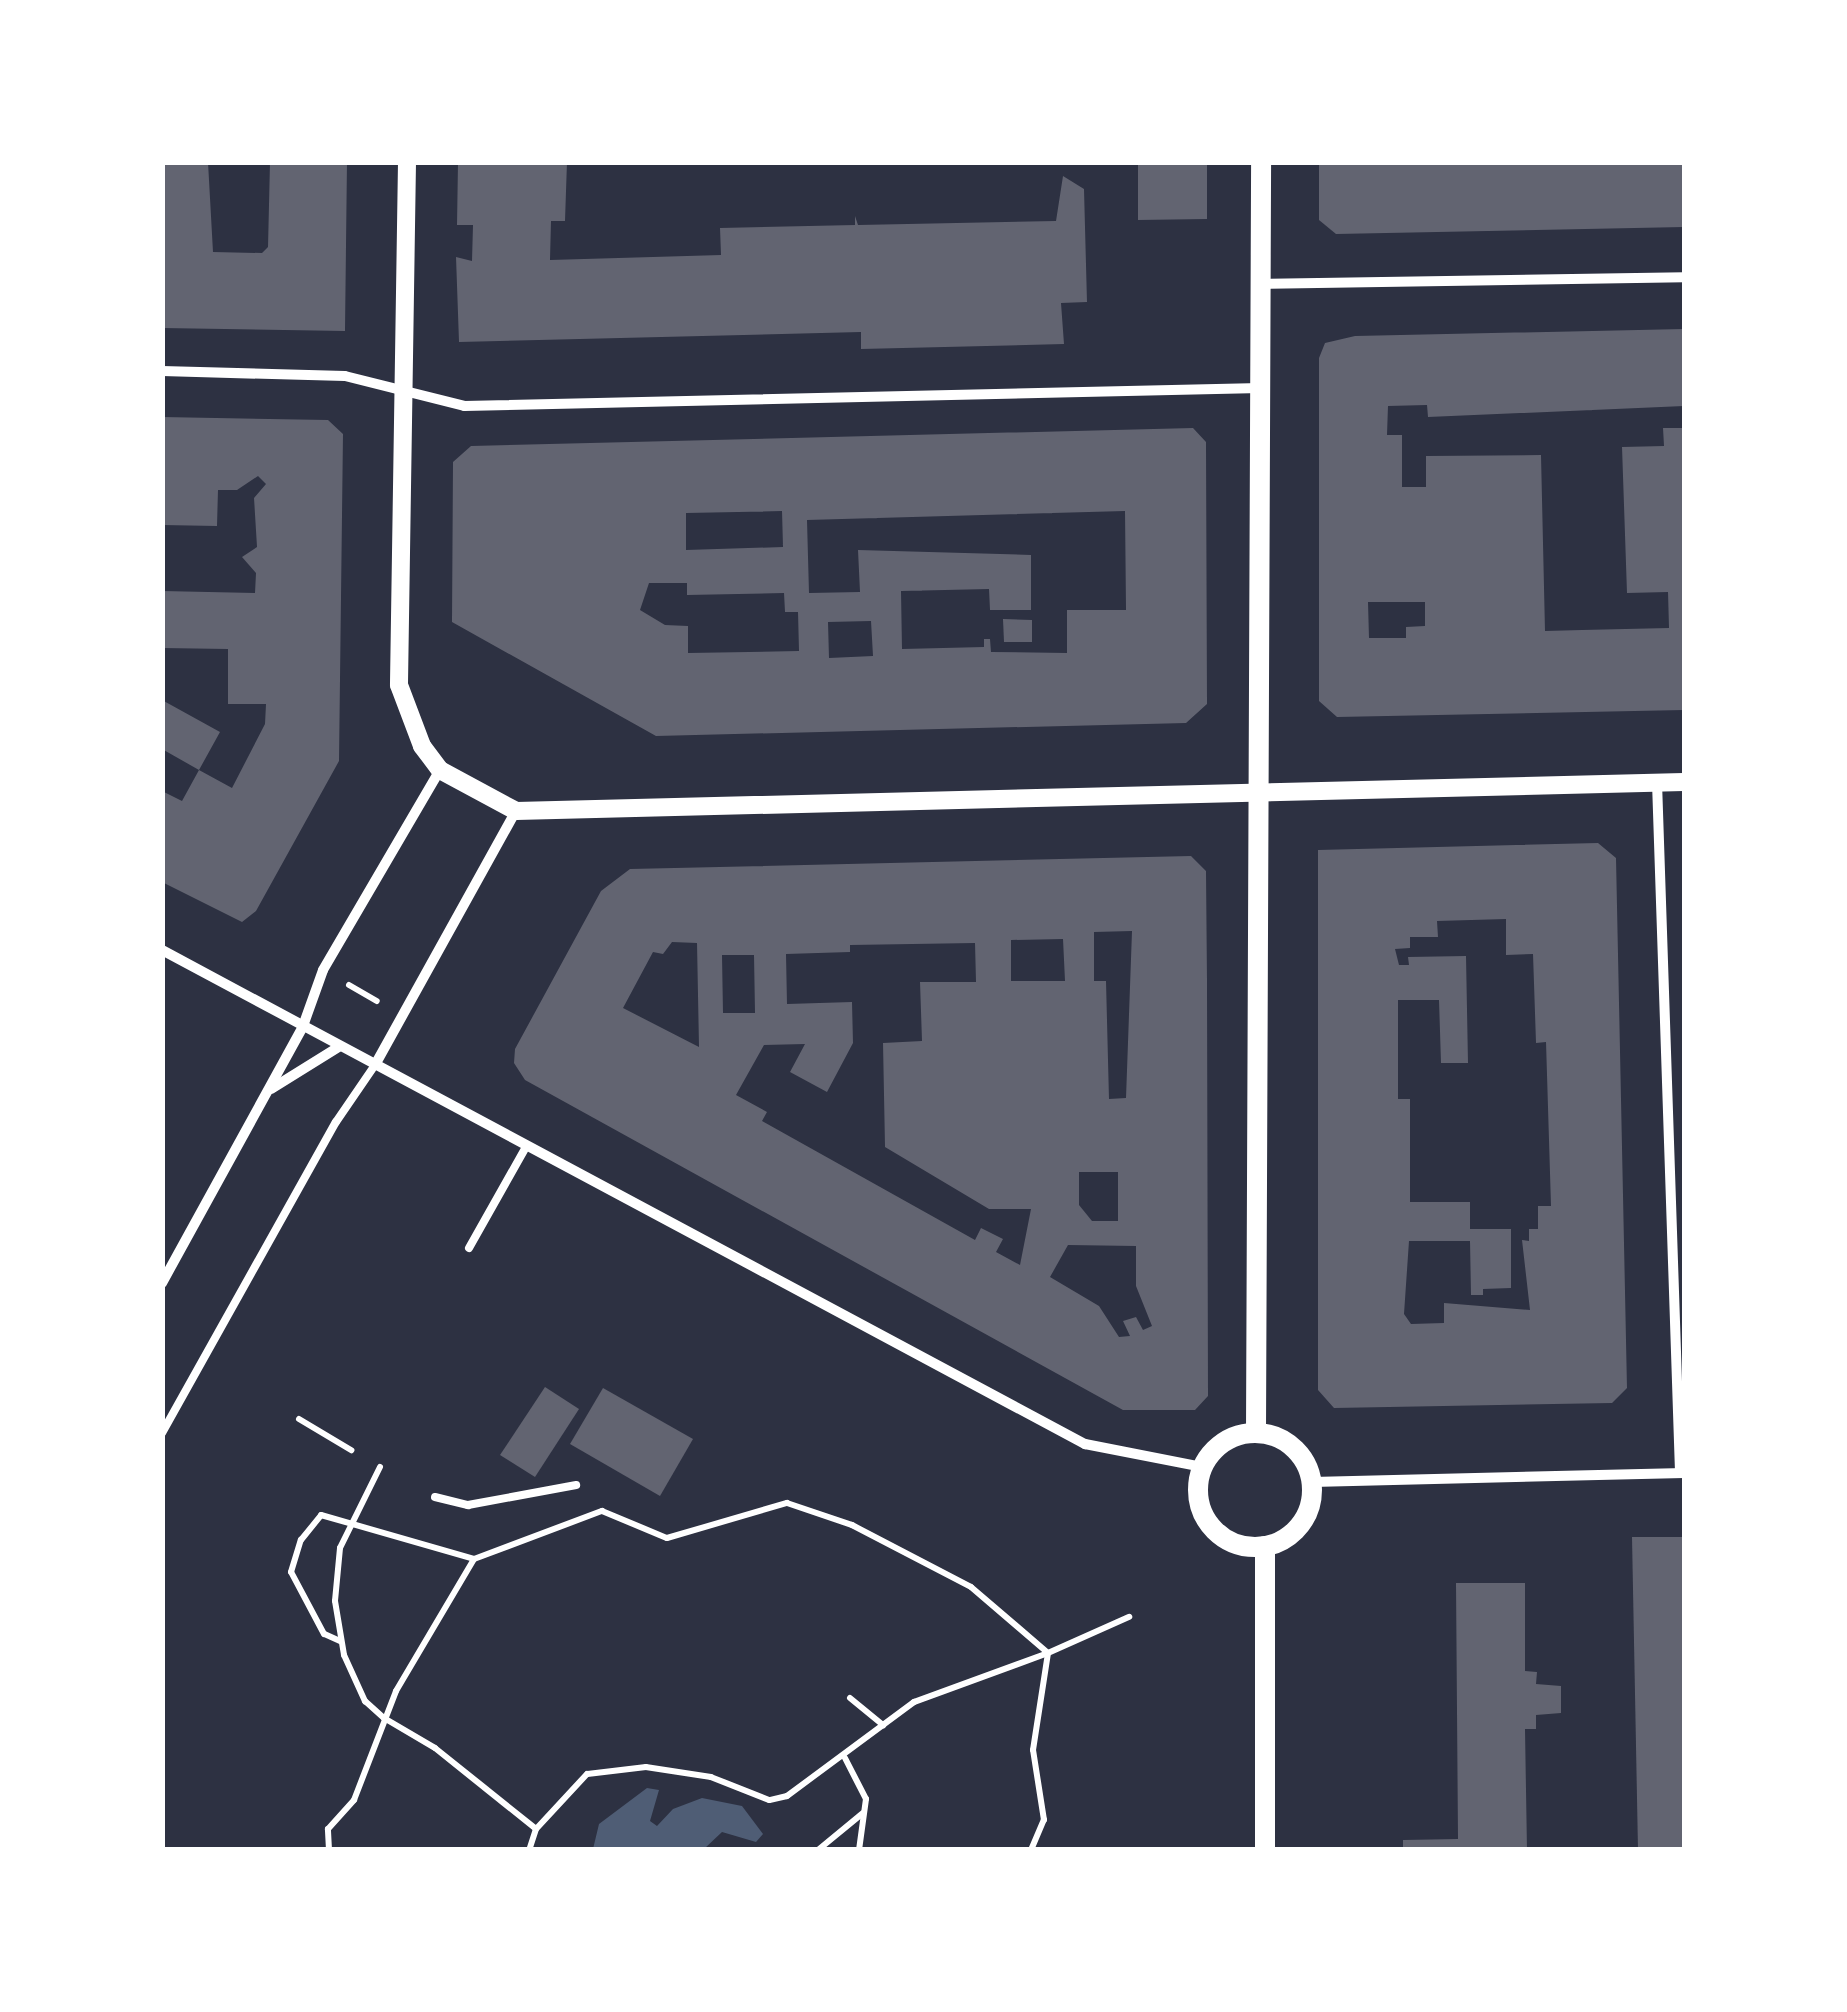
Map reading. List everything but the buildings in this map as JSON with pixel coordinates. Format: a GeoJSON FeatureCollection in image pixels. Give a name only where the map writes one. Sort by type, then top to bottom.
{"type":"FeatureCollection","features":[{"type":"Feature","properties":{"kind":"main road"},"geometry":{"type":"LineString","coordinates":[[1256,1432],[1261,162]]}},
{"type":"Feature","properties":{"kind":"main road"},"geometry":{"type":"LineString","coordinates":[[1256,1432],[1288,1442],[1312,1482],[1305,1518],[1265,1546],[1237,1544],[1214,1529],[1198,1500],[1202,1467],[1224,1442],[1256,1432]]}},
{"type":"Feature","properties":{"kind":"main road"},"geometry":{"type":"LineString","coordinates":[[1265,1546],[1265,1850]]}},
{"type":"Feature","properties":{"kind":"street"},"geometry":{"type":"LineString","coordinates":[[407,162],[399,685],[422,746],[440,770],[516,811],[1684,782]]}},
{"type":"Feature","properties":{"kind":"street"},"geometry":{"type":"LineString","coordinates":[[1261,284],[1684,276]]}},
{"type":"Feature","properties":{"kind":"street"},"geometry":{"type":"LineString","coordinates":[[162,371],[345,376],[401,394],[464,406],[1261,388]]}},
{"type":"Feature","properties":{"kind":"street"},"geometry":{"type":"LineString","coordinates":[[162,1283],[303,1026],[323,970],[440,770]]}},
{"type":"Feature","properties":{"kind":"street"},"geometry":{"type":"LineString","coordinates":[[1312,1482],[1682,1473],[1657,782]]}},
{"type":"Feature","properties":{"kind":"street"},"geometry":{"type":"LineString","coordinates":[[375,1065],[516,811]]}},
{"type":"Feature","properties":{"kind":"street"},"geometry":{"type":"LineString","coordinates":[[162,950],[1086,1444],[1202,1467]]}},
{"type":"Feature","properties":{"kind":"street"},"geometry":{"type":"LineString","coordinates":[[270,1089],[340,1046]]}},
{"type":"Feature","properties":{"kind":"lane"},"geometry":{"type":"LineString","coordinates":[[162,1433],[336,1122],[375,1065]]}},
{"type":"Feature","properties":{"kind":"lane"},"geometry":{"type":"LineString","coordinates":[[469,1248],[527,1146]]}},
{"type":"Feature","properties":{"kind":"lane"},"geometry":{"type":"LineString","coordinates":[[435,1497],[468,1506],[576,1484]]}},
{"type":"Feature","properties":{"kind":"path"},"geometry":{"type":"LineString","coordinates":[[335,977],[381,1004]]}},
{"type":"Feature","properties":{"kind":"path"},"geometry":{"type":"LineString","coordinates":[[298,1419],[350,1450]]}},
{"type":"Feature","properties":{"kind":"path"},"geometry":{"type":"LineString","coordinates":[[380,1467],[351,1523],[336,1574],[341,1641],[365,1701],[384,1718],[435,1748],[536,1830]]}},
{"type":"Feature","properties":{"kind":"path"},"geometry":{"type":"LineString","coordinates":[[341,1641],[324,1634],[291,1572],[301,1540],[321,1515],[474,1559],[602,1511],[666,1538],[787,1503],[852,1525],[972,1587],[1048,1653]]}},
{"type":"Feature","properties":{"kind":"path"},"geometry":{"type":"LineString","coordinates":[[329,1850],[328,1829],[354,1800],[384,1718],[474,1559]]}},
{"type":"Feature","properties":{"kind":"path"},"geometry":{"type":"LineString","coordinates":[[529,1850],[536,1830],[587,1774],[614,1767],[711,1777],[769,1800],[787,1796],[845,1758],[914,1702],[1048,1653],[1129,1617]]}},
{"type":"Feature","properties":{"kind":"path"},"geometry":{"type":"LineString","coordinates":[[1031,1850],[1044,1820],[1034,1750],[1048,1653]]}},
{"type":"Feature","properties":{"kind":"path"},"geometry":{"type":"LineString","coordinates":[[850,1698],[883,1725]]}},
{"type":"Feature","properties":{"kind":"path"},"geometry":{"type":"LineString","coordinates":[[845,1758],[866,1799],[860,1850]]}},
{"type":"Feature","properties":{"kind":"path"},"geometry":{"type":"LineString","coordinates":[[818,1850],[864,1813]]}},
{"type":"Feature","properties":{"kind":"water"},"geometry":{"type":"Polygon","coordinates":[[[647,1788],[659,1790],[650,1821],[657,1826],[673,1809],[702,1798],[742,1806],[763,1834],[756,1842],[722,1832],[704,1849],[593,1849],[599,1824],[647,1788]]]}}]}
